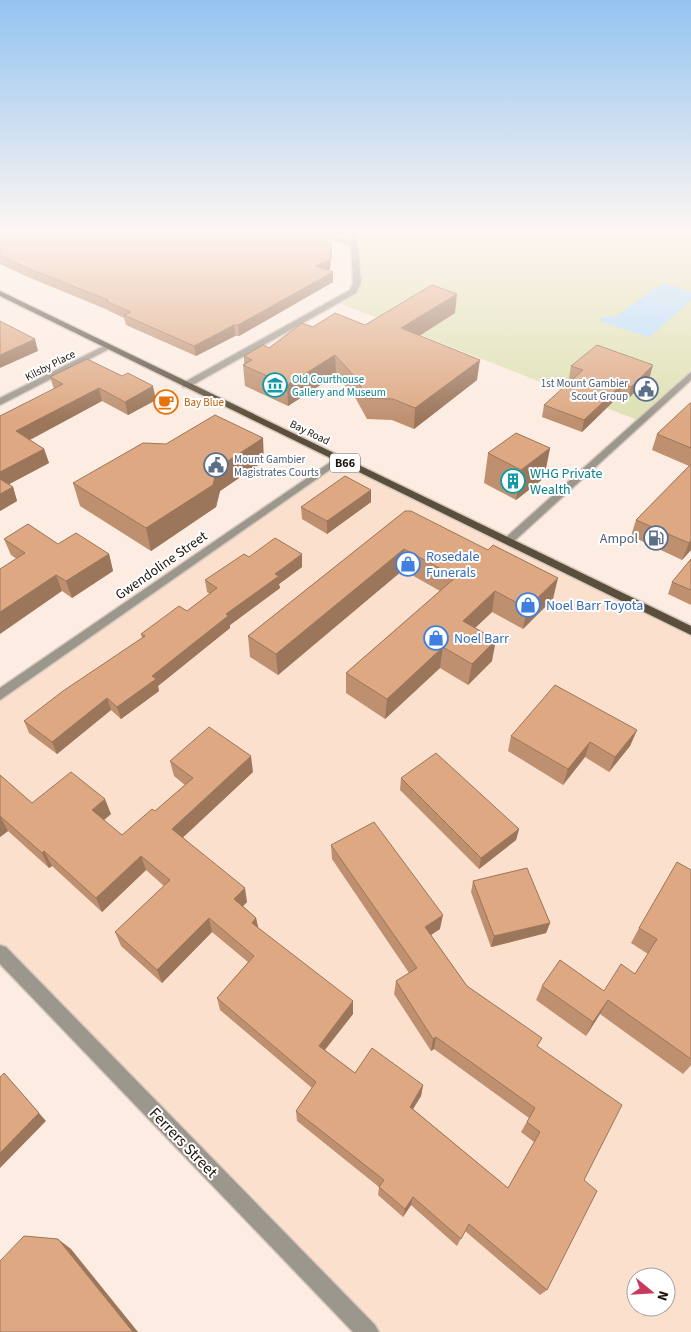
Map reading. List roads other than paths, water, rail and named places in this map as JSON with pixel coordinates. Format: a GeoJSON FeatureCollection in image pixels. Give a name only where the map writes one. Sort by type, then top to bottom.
{"type":"FeatureCollection","features":[{"type":"Feature","properties":{"kind":"main road","name":"Bay Road"},"geometry":{"type":"LineString","coordinates":[[4,295],[691,631]]}},
{"type":"Feature","properties":{"kind":"street"},"geometry":{"type":"LineString","coordinates":[[186,385],[346,295]]}},
{"type":"Feature","properties":{"kind":"street","name":"Kilsby Place"},"geometry":{"type":"LineString","coordinates":[[0,402],[110,347]]}},
{"type":"Feature","properties":{"kind":"street"},"geometry":{"type":"LineString","coordinates":[[508,541],[691,375]]}},
{"type":"Feature","properties":{"kind":"street","name":"Gwendoline Street"},"geometry":{"type":"LineString","coordinates":[[0,695],[338,460]]}},
{"type":"Feature","properties":{"kind":"street","name":"Ferrers Street"},"geometry":{"type":"LineString","coordinates":[[0,953],[368,1332]]}},
{"type":"Feature","properties":{"kind":"water"},"geometry":{"type":"Polygon","coordinates":[[[646,295],[691,295],[691,301],[649,337],[599,321],[603,317],[615,317],[646,295]]]}},
{"type":"Feature","properties":{"kind":"place","name":"Old Courthouse Gallery and Museum"},"geometry":{"type":"Point","coordinates":[275,385]}},
{"type":"Feature","properties":{"kind":"place","name":"1st Mount Gambier Scout Group"},"geometry":{"type":"Point","coordinates":[646,389]}},
{"type":"Feature","properties":{"kind":"place","name":"Bay Blue"},"geometry":{"type":"Point","coordinates":[166,402]}},
{"type":"Feature","properties":{"kind":"place","name":"Mount Gambier Magistrates Courts"},"geometry":{"type":"Point","coordinates":[216,465]}},
{"type":"Feature","properties":{"kind":"place","name":"WHG Private Wealth"},"geometry":{"type":"Point","coordinates":[513,481]}},
{"type":"Feature","properties":{"kind":"place","name":"Ampol"},"geometry":{"type":"Point","coordinates":[656,538]}},
{"type":"Feature","properties":{"kind":"place","name":"Rosedale Funerals"},"geometry":{"type":"Point","coordinates":[408,564]}},
{"type":"Feature","properties":{"kind":"place","name":"Noel Barr Toyota"},"geometry":{"type":"Point","coordinates":[528,605]}},
{"type":"Feature","properties":{"kind":"place","name":"Noel Barr"},"geometry":{"type":"Point","coordinates":[436,638]}}]}
